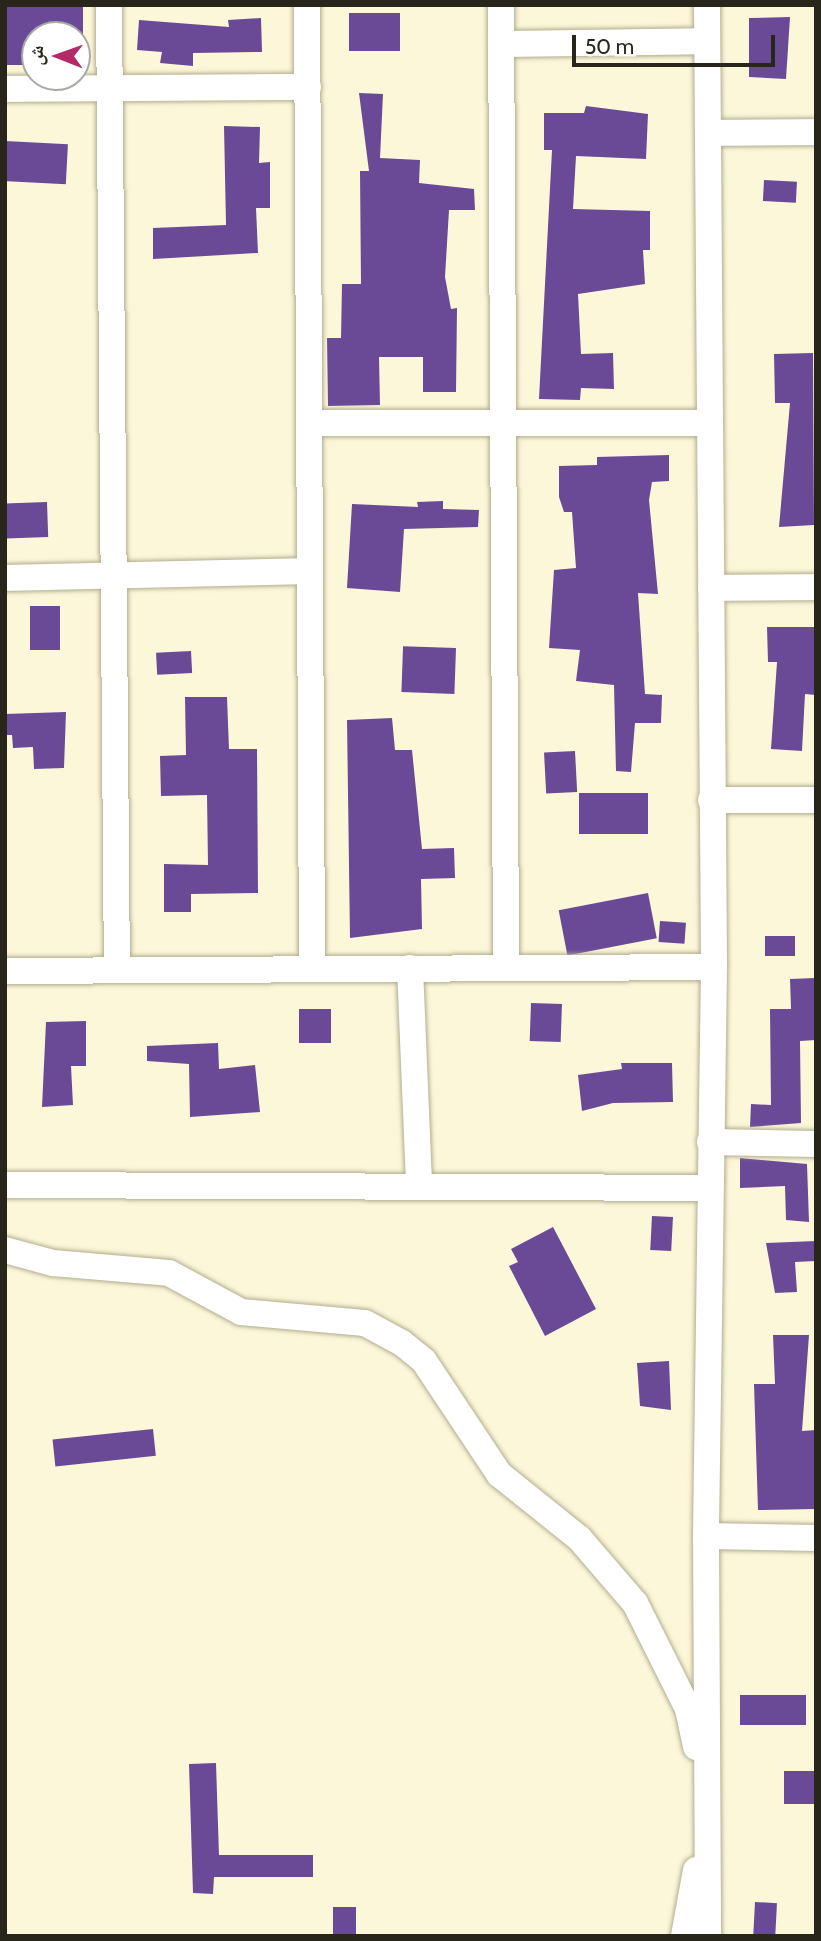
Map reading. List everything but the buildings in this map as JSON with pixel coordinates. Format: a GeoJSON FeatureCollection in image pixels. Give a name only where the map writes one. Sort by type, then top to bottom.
{"type":"FeatureCollection","features":[{"type":"Feature","properties":{"kind":"street"},"geometry":{"type":"LineString","coordinates":[[110,5],[117,970]]}},
{"type":"Feature","properties":{"kind":"street"},"geometry":{"type":"LineString","coordinates":[[307,5],[312,969]]}},
{"type":"Feature","properties":{"kind":"street"},"geometry":{"type":"LineString","coordinates":[[501,5],[506,968]]}},
{"type":"Feature","properties":{"kind":"street"},"geometry":{"type":"LineString","coordinates":[[707,5],[714,967],[705,1536],[708,1936]]}},
{"type":"Feature","properties":{"kind":"street"},"geometry":{"type":"LineString","coordinates":[[501,44],[707,41]]}},
{"type":"Feature","properties":{"kind":"street"},"geometry":{"type":"LineString","coordinates":[[5,89],[308,87]]}},
{"type":"Feature","properties":{"kind":"street"},"geometry":{"type":"LineString","coordinates":[[708,133],[816,132]]}},
{"type":"Feature","properties":{"kind":"street"},"geometry":{"type":"LineString","coordinates":[[309,423],[710,423]]}},
{"type":"Feature","properties":{"kind":"street"},"geometry":{"type":"LineString","coordinates":[[5,578],[310,571]]}},
{"type":"Feature","properties":{"kind":"street"},"geometry":{"type":"LineString","coordinates":[[711,588],[816,587]]}},
{"type":"Feature","properties":{"kind":"street"},"geometry":{"type":"LineString","coordinates":[[711,800],[816,800]]}},
{"type":"Feature","properties":{"kind":"street"},"geometry":{"type":"LineString","coordinates":[[5,971],[714,967]]}},
{"type":"Feature","properties":{"kind":"street"},"geometry":{"type":"LineString","coordinates":[[410,968],[419,1187]]}},
{"type":"Feature","properties":{"kind":"street"},"geometry":{"type":"LineString","coordinates":[[710,1142],[816,1144]]}},
{"type":"Feature","properties":{"kind":"street"},"geometry":{"type":"LineString","coordinates":[[5,1185],[710,1188]]}},
{"type":"Feature","properties":{"kind":"street"},"geometry":{"type":"LineString","coordinates":[[5,1250],[53,1263],[170,1273],[241,1312],[365,1323],[402,1343],[424,1361],[499,1474],[579,1538],[635,1603],[688,1709],[709,1804],[684,1936]]}},
{"type":"Feature","properties":{"kind":"street"},"geometry":{"type":"LineString","coordinates":[[705,1536],[816,1538]]}}]}
